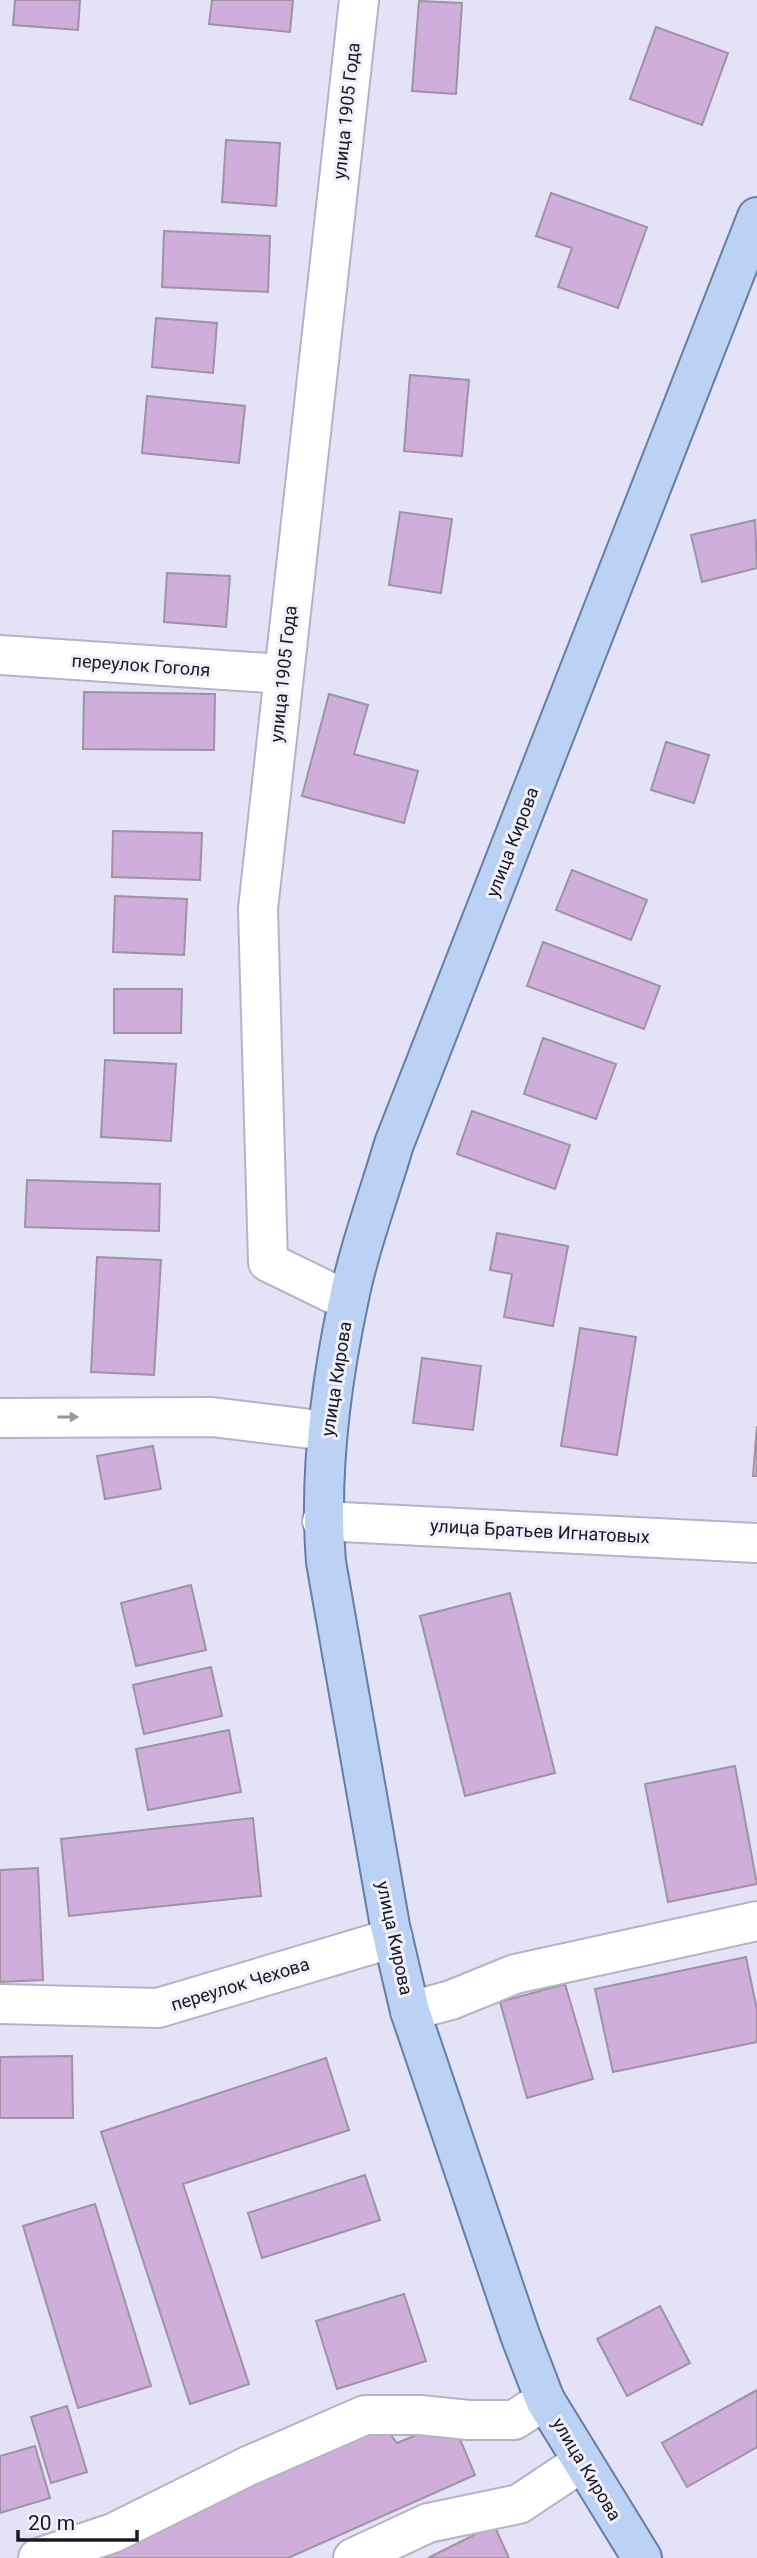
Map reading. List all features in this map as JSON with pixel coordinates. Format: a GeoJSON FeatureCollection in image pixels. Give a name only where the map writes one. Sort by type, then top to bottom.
{"type":"FeatureCollection","features":[{"type":"Feature","properties":{"kind":"main road","name":"улица Кирова"},"geometry":{"type":"LineString","coordinates":[[636,2556],[545,2400],[410,2011],[393,1938],[326,1562],[322,1521],[327,1431],[348,1301],[394,1144],[757,216]]}},
{"type":"Feature","properties":{"kind":"street","name":"улица 1905 Года"},"geometry":{"type":"LineString","coordinates":[[348,1301],[268,1262],[257,909],[359,0]]}},
{"type":"Feature","properties":{"kind":"street","name":"переулок Гоголя"},"geometry":{"type":"LineString","coordinates":[[0,655],[283,674]]}},
{"type":"Feature","properties":{"kind":"street"},"geometry":{"type":"LineString","coordinates":[[0,1418],[212,1417],[327,1431]]}},
{"type":"Feature","properties":{"kind":"street","name":"улица Братьев Игнатовых"},"geometry":{"type":"LineString","coordinates":[[322,1521],[757,1543]]}},
{"type":"Feature","properties":{"kind":"street"},"geometry":{"type":"LineString","coordinates":[[410,2011],[451,2000],[514,1974],[757,1920]]}},
{"type":"Feature","properties":{"kind":"street","name":"переулок Чехова"},"geometry":{"type":"LineString","coordinates":[[0,2004],[158,2008],[393,1938]]}},
{"type":"Feature","properties":{"kind":"street"},"geometry":{"type":"LineString","coordinates":[[38,2558],[113,2533],[248,2466],[365,2415],[514,2420],[545,2400]]}},
{"type":"Feature","properties":{"kind":"street"},"geometry":{"type":"LineString","coordinates":[[353,2558],[428,2524],[520,2504],[582,2462]]}},
{"type":"Feature","properties":{"kind":"building"},"geometry":{"type":"Polygon","coordinates":[[[15,0],[80,0],[78,30],[13,25],[15,0]]]}},
{"type":"Feature","properties":{"kind":"building"},"geometry":{"type":"Polygon","coordinates":[[[212,0],[293,0],[290,32],[209,24],[212,0]]]}},
{"type":"Feature","properties":{"kind":"building"},"geometry":{"type":"Polygon","coordinates":[[[419,1],[462,3],[456,94],[412,91],[419,1]]]}},
{"type":"Feature","properties":{"kind":"building"},"geometry":{"type":"Polygon","coordinates":[[[656,27],[728,53],[702,125],[630,99],[656,27]]]}},
{"type":"Feature","properties":{"kind":"building"},"geometry":{"type":"Polygon","coordinates":[[[226,140],[280,143],[276,206],[222,202],[226,140]]]}},
{"type":"Feature","properties":{"kind":"building"},"geometry":{"type":"Polygon","coordinates":[[[551,193],[647,227],[618,308],[558,287],[572,248],[536,236],[551,193]]]}},
{"type":"Feature","properties":{"kind":"building"},"geometry":{"type":"Polygon","coordinates":[[[164,231],[270,236],[268,292],[162,287],[164,231]]]}},
{"type":"Feature","properties":{"kind":"building"},"geometry":{"type":"Polygon","coordinates":[[[156,318],[217,323],[213,373],[152,367],[156,318]]]}},
{"type":"Feature","properties":{"kind":"building"},"geometry":{"type":"Polygon","coordinates":[[[410,375],[469,380],[462,456],[404,451],[410,375]]]}},
{"type":"Feature","properties":{"kind":"building"},"geometry":{"type":"Polygon","coordinates":[[[147,396],[245,406],[239,463],[142,453],[147,396]]]}},
{"type":"Feature","properties":{"kind":"building"},"geometry":{"type":"Polygon","coordinates":[[[400,512],[452,519],[441,593],[389,585],[400,512]]]}},
{"type":"Feature","properties":{"kind":"building"},"geometry":{"type":"Polygon","coordinates":[[[755,520],[757,568],[702,582],[691,535],[755,520]]]}},
{"type":"Feature","properties":{"kind":"building"},"geometry":{"type":"Polygon","coordinates":[[[167,573],[230,576],[226,627],[164,622],[167,573]]]}},
{"type":"Feature","properties":{"kind":"building"},"geometry":{"type":"Polygon","coordinates":[[[84,692],[215,694],[214,750],[83,749],[84,692]]]}},
{"type":"Feature","properties":{"kind":"building"},"geometry":{"type":"Polygon","coordinates":[[[329,694],[368,705],[354,754],[418,771],[404,823],[302,796],[329,694]]]}},
{"type":"Feature","properties":{"kind":"building"},"geometry":{"type":"Polygon","coordinates":[[[666,742],[709,755],[694,803],[651,790],[666,742]]]}},
{"type":"Feature","properties":{"kind":"building"},"geometry":{"type":"Polygon","coordinates":[[[113,831],[202,833],[200,880],[112,877],[113,831]]]}},
{"type":"Feature","properties":{"kind":"building"},"geometry":{"type":"Polygon","coordinates":[[[572,870],[647,900],[631,940],[556,910],[572,870]]]}},
{"type":"Feature","properties":{"kind":"building"},"geometry":{"type":"Polygon","coordinates":[[[115,896],[187,899],[184,955],[113,952],[115,896]]]}},
{"type":"Feature","properties":{"kind":"building"},"geometry":{"type":"Polygon","coordinates":[[[543,942],[660,986],[644,1029],[527,986],[543,942]]]}},
{"type":"Feature","properties":{"kind":"building"},"geometry":{"type":"Polygon","coordinates":[[[114,989],[182,989],[181,1033],[114,1033],[114,989]]]}},
{"type":"Feature","properties":{"kind":"building"},"geometry":{"type":"Polygon","coordinates":[[[543,1038],[616,1064],[596,1119],[524,1094],[543,1038]]]}},
{"type":"Feature","properties":{"kind":"building"},"geometry":{"type":"Polygon","coordinates":[[[105,1060],[176,1064],[171,1141],[101,1137],[105,1060]]]}},
{"type":"Feature","properties":{"kind":"building"},"geometry":{"type":"Polygon","coordinates":[[[472,1111],[570,1145],[555,1189],[457,1154],[472,1111]]]}},
{"type":"Feature","properties":{"kind":"building"},"geometry":{"type":"Polygon","coordinates":[[[27,1180],[160,1184],[159,1231],[25,1227],[27,1180]]]}},
{"type":"Feature","properties":{"kind":"building"},"geometry":{"type":"Polygon","coordinates":[[[497,1233],[568,1246],[553,1326],[504,1317],[512,1274],[490,1270],[497,1233]]]}},
{"type":"Feature","properties":{"kind":"building"},"geometry":{"type":"Polygon","coordinates":[[[97,1257],[161,1260],[154,1375],[91,1372],[97,1257]]]}},
{"type":"Feature","properties":{"kind":"building"},"geometry":{"type":"Polygon","coordinates":[[[580,1328],[636,1337],[617,1455],[561,1446],[580,1328]]]}},
{"type":"Feature","properties":{"kind":"building"},"geometry":{"type":"Polygon","coordinates":[[[422,1358],[481,1366],[473,1430],[413,1423],[422,1358]]]}},
{"type":"Feature","properties":{"kind":"building"},"geometry":{"type":"Polygon","coordinates":[[[757,1426],[757,1476],[753,1476],[757,1426]]]}},
{"type":"Feature","properties":{"kind":"building"},"geometry":{"type":"Polygon","coordinates":[[[153,1446],[161,1489],[105,1499],[97,1456],[153,1446]]]}},
{"type":"Feature","properties":{"kind":"building"},"geometry":{"type":"Polygon","coordinates":[[[191,1585],[206,1650],[136,1666],[121,1603],[191,1585]]]}},
{"type":"Feature","properties":{"kind":"building"},"geometry":{"type":"Polygon","coordinates":[[[510,1593],[555,1773],[465,1796],[420,1616],[510,1593]]]}},
{"type":"Feature","properties":{"kind":"building"},"geometry":{"type":"Polygon","coordinates":[[[211,1667],[222,1716],[144,1734],[133,1685],[211,1667]]]}},
{"type":"Feature","properties":{"kind":"building"},"geometry":{"type":"Polygon","coordinates":[[[229,1730],[241,1792],[148,1810],[136,1749],[229,1730]]]}},
{"type":"Feature","properties":{"kind":"building"},"geometry":{"type":"Polygon","coordinates":[[[735,1766],[757,1884],[668,1902],[645,1784],[735,1766]]]}},
{"type":"Feature","properties":{"kind":"building"},"geometry":{"type":"Polygon","coordinates":[[[253,1818],[261,1896],[69,1916],[61,1839],[253,1818]]]}},
{"type":"Feature","properties":{"kind":"building"},"geometry":{"type":"Polygon","coordinates":[[[38,1868],[43,1980],[0,1982],[0,1870],[38,1868]]]}},
{"type":"Feature","properties":{"kind":"building"},"geometry":{"type":"Polygon","coordinates":[[[746,1957],[757,2010],[757,2042],[613,2072],[595,1989],[746,1957]]]}},
{"type":"Feature","properties":{"kind":"building"},"geometry":{"type":"Polygon","coordinates":[[[565,1984],[593,2079],[527,2098],[500,2002],[565,1984]]]}},
{"type":"Feature","properties":{"kind":"building"},"geometry":{"type":"Polygon","coordinates":[[[72,2056],[73,2118],[0,2118],[0,2057],[72,2056]]]}},
{"type":"Feature","properties":{"kind":"building"},"geometry":{"type":"Polygon","coordinates":[[[326,2058],[349,2130],[183,2184],[249,2384],[190,2404],[101,2132],[326,2058]]]}},
{"type":"Feature","properties":{"kind":"building"},"geometry":{"type":"Polygon","coordinates":[[[365,2175],[380,2220],[262,2258],[248,2213],[365,2175]]]}},
{"type":"Feature","properties":{"kind":"building"},"geometry":{"type":"Polygon","coordinates":[[[95,2204],[151,2386],[78,2408],[23,2226],[95,2204]]]}},
{"type":"Feature","properties":{"kind":"building"},"geometry":{"type":"Polygon","coordinates":[[[404,2294],[426,2361],[337,2389],[316,2321],[404,2294]]]}},
{"type":"Feature","properties":{"kind":"building"},"geometry":{"type":"Polygon","coordinates":[[[660,2306],[690,2363],[627,2396],[597,2339],[660,2306]]]}},
{"type":"Feature","properties":{"kind":"building"},"geometry":{"type":"Polygon","coordinates":[[[757,2390],[757,2447],[687,2487],[662,2443],[757,2390]]]}},
{"type":"Feature","properties":{"kind":"building"},"geometry":{"type":"Polygon","coordinates":[[[67,2406],[87,2472],[51,2483],[31,2417],[67,2406]]]}},
{"type":"Feature","properties":{"kind":"building"},"geometry":{"type":"Polygon","coordinates":[[[377,2418],[397,2443],[452,2420],[475,2475],[288,2558],[84,2558],[377,2418]]]}},
{"type":"Feature","properties":{"kind":"building"},"geometry":{"type":"Polygon","coordinates":[[[35,2446],[50,2498],[0,2513],[0,2456],[35,2446]]]}},
{"type":"Feature","properties":{"kind":"building"},"geometry":{"type":"Polygon","coordinates":[[[494,2525],[509,2558],[428,2558],[494,2525]]]}}]}
